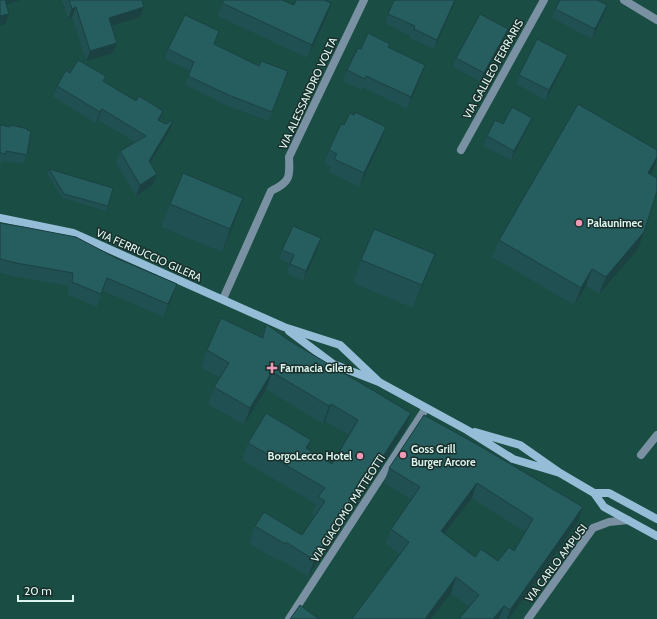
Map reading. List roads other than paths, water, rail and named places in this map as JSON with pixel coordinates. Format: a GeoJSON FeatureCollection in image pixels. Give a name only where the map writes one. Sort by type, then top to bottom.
{"type":"FeatureCollection","features":[{"type":"Feature","properties":{"kind":"main road","name":"VIA FERRUCCIO GILERA"},"geometry":{"type":"LineString","coordinates":[[0,218],[73,233],[284,327],[340,345],[379,382]]}},
{"type":"Feature","properties":{"kind":"main road","name":"VIA FERRUCCIO GILERA"},"geometry":{"type":"LineString","coordinates":[[284,327],[333,364],[379,382],[466,430],[513,459],[560,473]]}},
{"type":"Feature","properties":{"kind":"main road","name":"VIA FERRUCCIO GILERA"},"geometry":{"type":"LineString","coordinates":[[466,430],[520,445],[560,473],[594,494],[604,508],[657,536]]}},
{"type":"Feature","properties":{"kind":"main road","name":"VIA FERRUCCIO GILERA"},"geometry":{"type":"LineString","coordinates":[[594,494],[609,493],[657,519]]}},
{"type":"Feature","properties":{"kind":"street","name":"VIA ALESSANDRO VOLTA"},"geometry":{"type":"LineString","coordinates":[[223,299],[271,191],[284,185],[290,172],[289,157],[364,0]]}},
{"type":"Feature","properties":{"kind":"street","name":"VIA GALILEO FERRARIS"},"geometry":{"type":"LineString","coordinates":[[461,150],[544,0]]}},
{"type":"Feature","properties":{"kind":"street"},"geometry":{"type":"LineString","coordinates":[[624,0],[657,20]]}},
{"type":"Feature","properties":{"kind":"street","name":"VIA GIACOMO MATTEOTTI"},"geometry":{"type":"LineString","coordinates":[[289,619],[426,408]]}},
{"type":"Feature","properties":{"kind":"street"},"geometry":{"type":"LineString","coordinates":[[641,455],[657,435]]}},
{"type":"Feature","properties":{"kind":"street","name":"VIA CARLO AMPUSI"},"geometry":{"type":"LineString","coordinates":[[528,619],[594,528],[608,522],[628,520]]}},
{"type":"Feature","properties":{"kind":"place","name":"Palaunimec"},"geometry":{"type":"Point","coordinates":[579,223]}},
{"type":"Feature","properties":{"kind":"place","name":"Farmacia Gilera"},"geometry":{"type":"Point","coordinates":[272,368]}},
{"type":"Feature","properties":{"kind":"place","name":"Goss Grill Burger Arcore"},"geometry":{"type":"Point","coordinates":[403,455]}},
{"type":"Feature","properties":{"kind":"place","name":"BorgoLecco Hotel"},"geometry":{"type":"Point","coordinates":[360,456]}}]}
